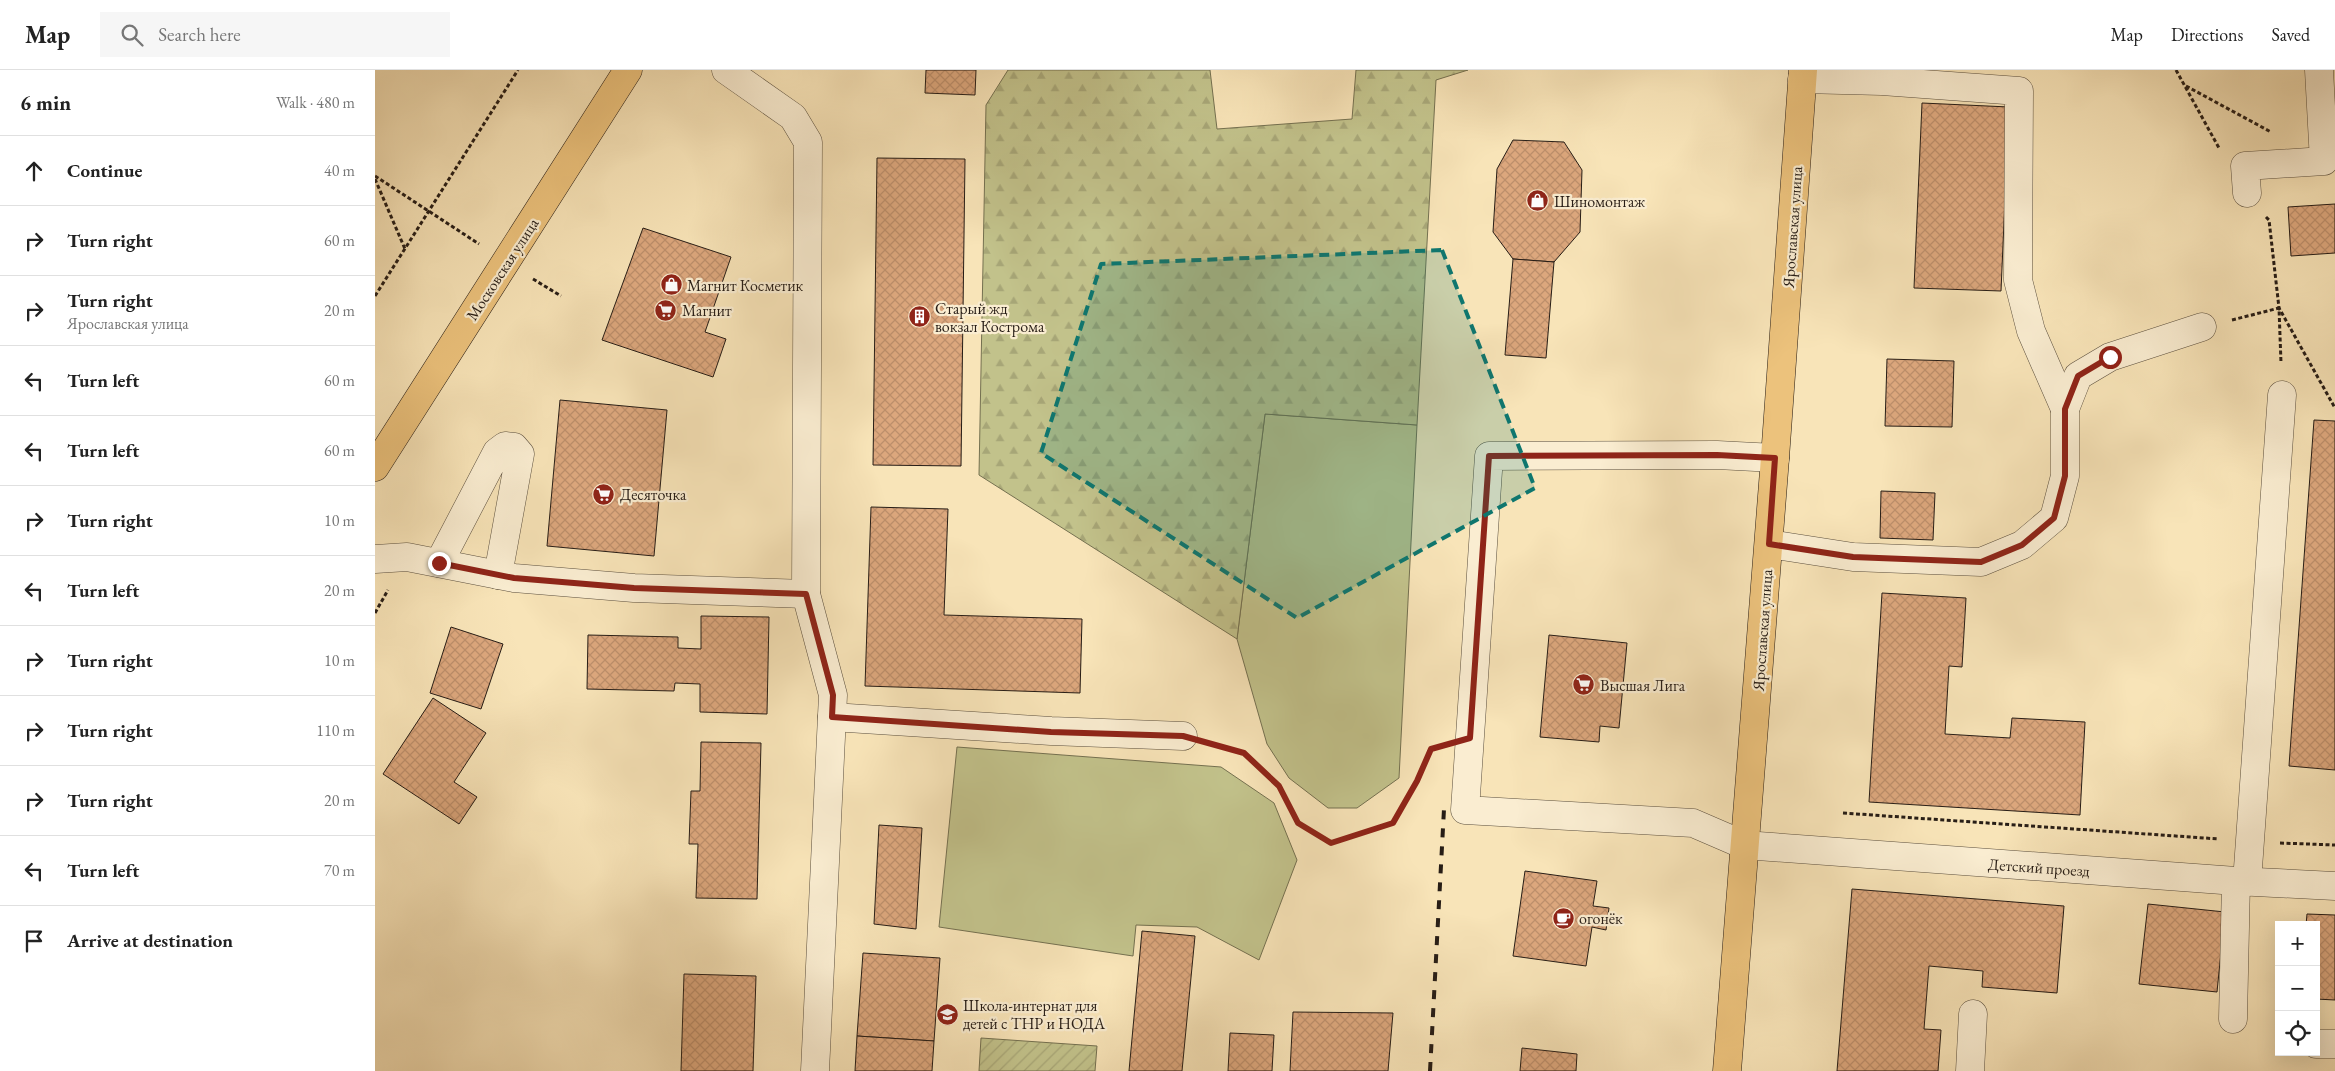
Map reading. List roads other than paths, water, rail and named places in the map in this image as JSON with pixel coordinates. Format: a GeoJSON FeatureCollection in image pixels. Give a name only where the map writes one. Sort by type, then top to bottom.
{"type":"FeatureCollection","features":[{"type":"Feature","properties":{"kind":"main road","name":"Московская улица"},"geometry":{"type":"LineString","coordinates":[[375,467],[628,70]]}},
{"type":"Feature","properties":{"kind":"main road","name":"Ярославская улица"},"geometry":{"type":"LineString","coordinates":[[1727,1071],[1769,544],[1802,75]]}},
{"type":"Feature","properties":{"kind":"street"},"geometry":{"type":"LineString","coordinates":[[2247,193],[2245,166],[2330,161],[2319,70]]}},
{"type":"Feature","properties":{"kind":"street"},"geometry":{"type":"LineString","coordinates":[[735,72],[793,117],[809,142],[806,594],[833,695],[815,1071]]}},
{"type":"Feature","properties":{"kind":"street"},"geometry":{"type":"LineString","coordinates":[[1802,75],[1882,81],[2019,80],[2018,280],[2031,331],[2065,409]]}},
{"type":"Feature","properties":{"kind":"street"},"geometry":{"type":"LineString","coordinates":[[1769,544],[1853,557],[1981,562],[2022,545],[2054,518],[2065,476],[2065,409],[2078,376],[2110,357],[2202,327]]}},
{"type":"Feature","properties":{"kind":"street"},"geometry":{"type":"LineString","coordinates":[[2233,1019],[2242,881],[2250,841],[2282,395]]}},
{"type":"Feature","properties":{"kind":"street"},"geometry":{"type":"LineString","coordinates":[[439,563],[497,452],[505,446],[514,447],[520,454],[499,575]]}},
{"type":"Feature","properties":{"kind":"street","name":"Детский проезд"},"geometry":{"type":"LineString","coordinates":[[1775,458],[1717,455],[1489,456],[1465,810],[1693,823],[1744,845],[2335,886]]}},
{"type":"Feature","properties":{"kind":"street"},"geometry":{"type":"LineString","coordinates":[[375,559],[407,557],[499,575],[634,588],[806,594]]}},
{"type":"Feature","properties":{"kind":"street"},"geometry":{"type":"LineString","coordinates":[[832,717],[1051,732],[1183,736]]}},
{"type":"Feature","properties":{"kind":"street"},"geometry":{"type":"LineString","coordinates":[[1970,1071],[1973,1014]]}},
{"type":"Feature","properties":{"kind":"street"},"geometry":{"type":"LineString","coordinates":[[2320,1044],[2335,1044]]}},
{"type":"Feature","properties":{"kind":"railway"},"geometry":{"type":"LineString","coordinates":[[1430,1071],[1444,809]]}},
{"type":"Feature","properties":{"kind":"place","name":"Шиномонтаж"},"geometry":{"type":"Point","coordinates":[1538,201]}},
{"type":"Feature","properties":{"kind":"place","name":"Магнит Косметик"},"geometry":{"type":"Point","coordinates":[671,285]}},
{"type":"Feature","properties":{"kind":"place","name":"Магнит"},"geometry":{"type":"Point","coordinates":[666,310]}},
{"type":"Feature","properties":{"kind":"place","name":"Старый жд вокзал Кострома"},"geometry":{"type":"Point","coordinates":[919,317]}},
{"type":"Feature","properties":{"kind":"place","name":"Десяточка"},"geometry":{"type":"Point","coordinates":[604,494]}},
{"type":"Feature","properties":{"kind":"place","name":"Высшая Лига"},"geometry":{"type":"Point","coordinates":[1584,685]}},
{"type":"Feature","properties":{"kind":"place","name":"огонёк"},"geometry":{"type":"Point","coordinates":[1563,918]}},
{"type":"Feature","properties":{"kind":"place","name":"Школа-интернат для детей с ТНР и НОДА"},"geometry":{"type":"Point","coordinates":[947,1014]}}]}
